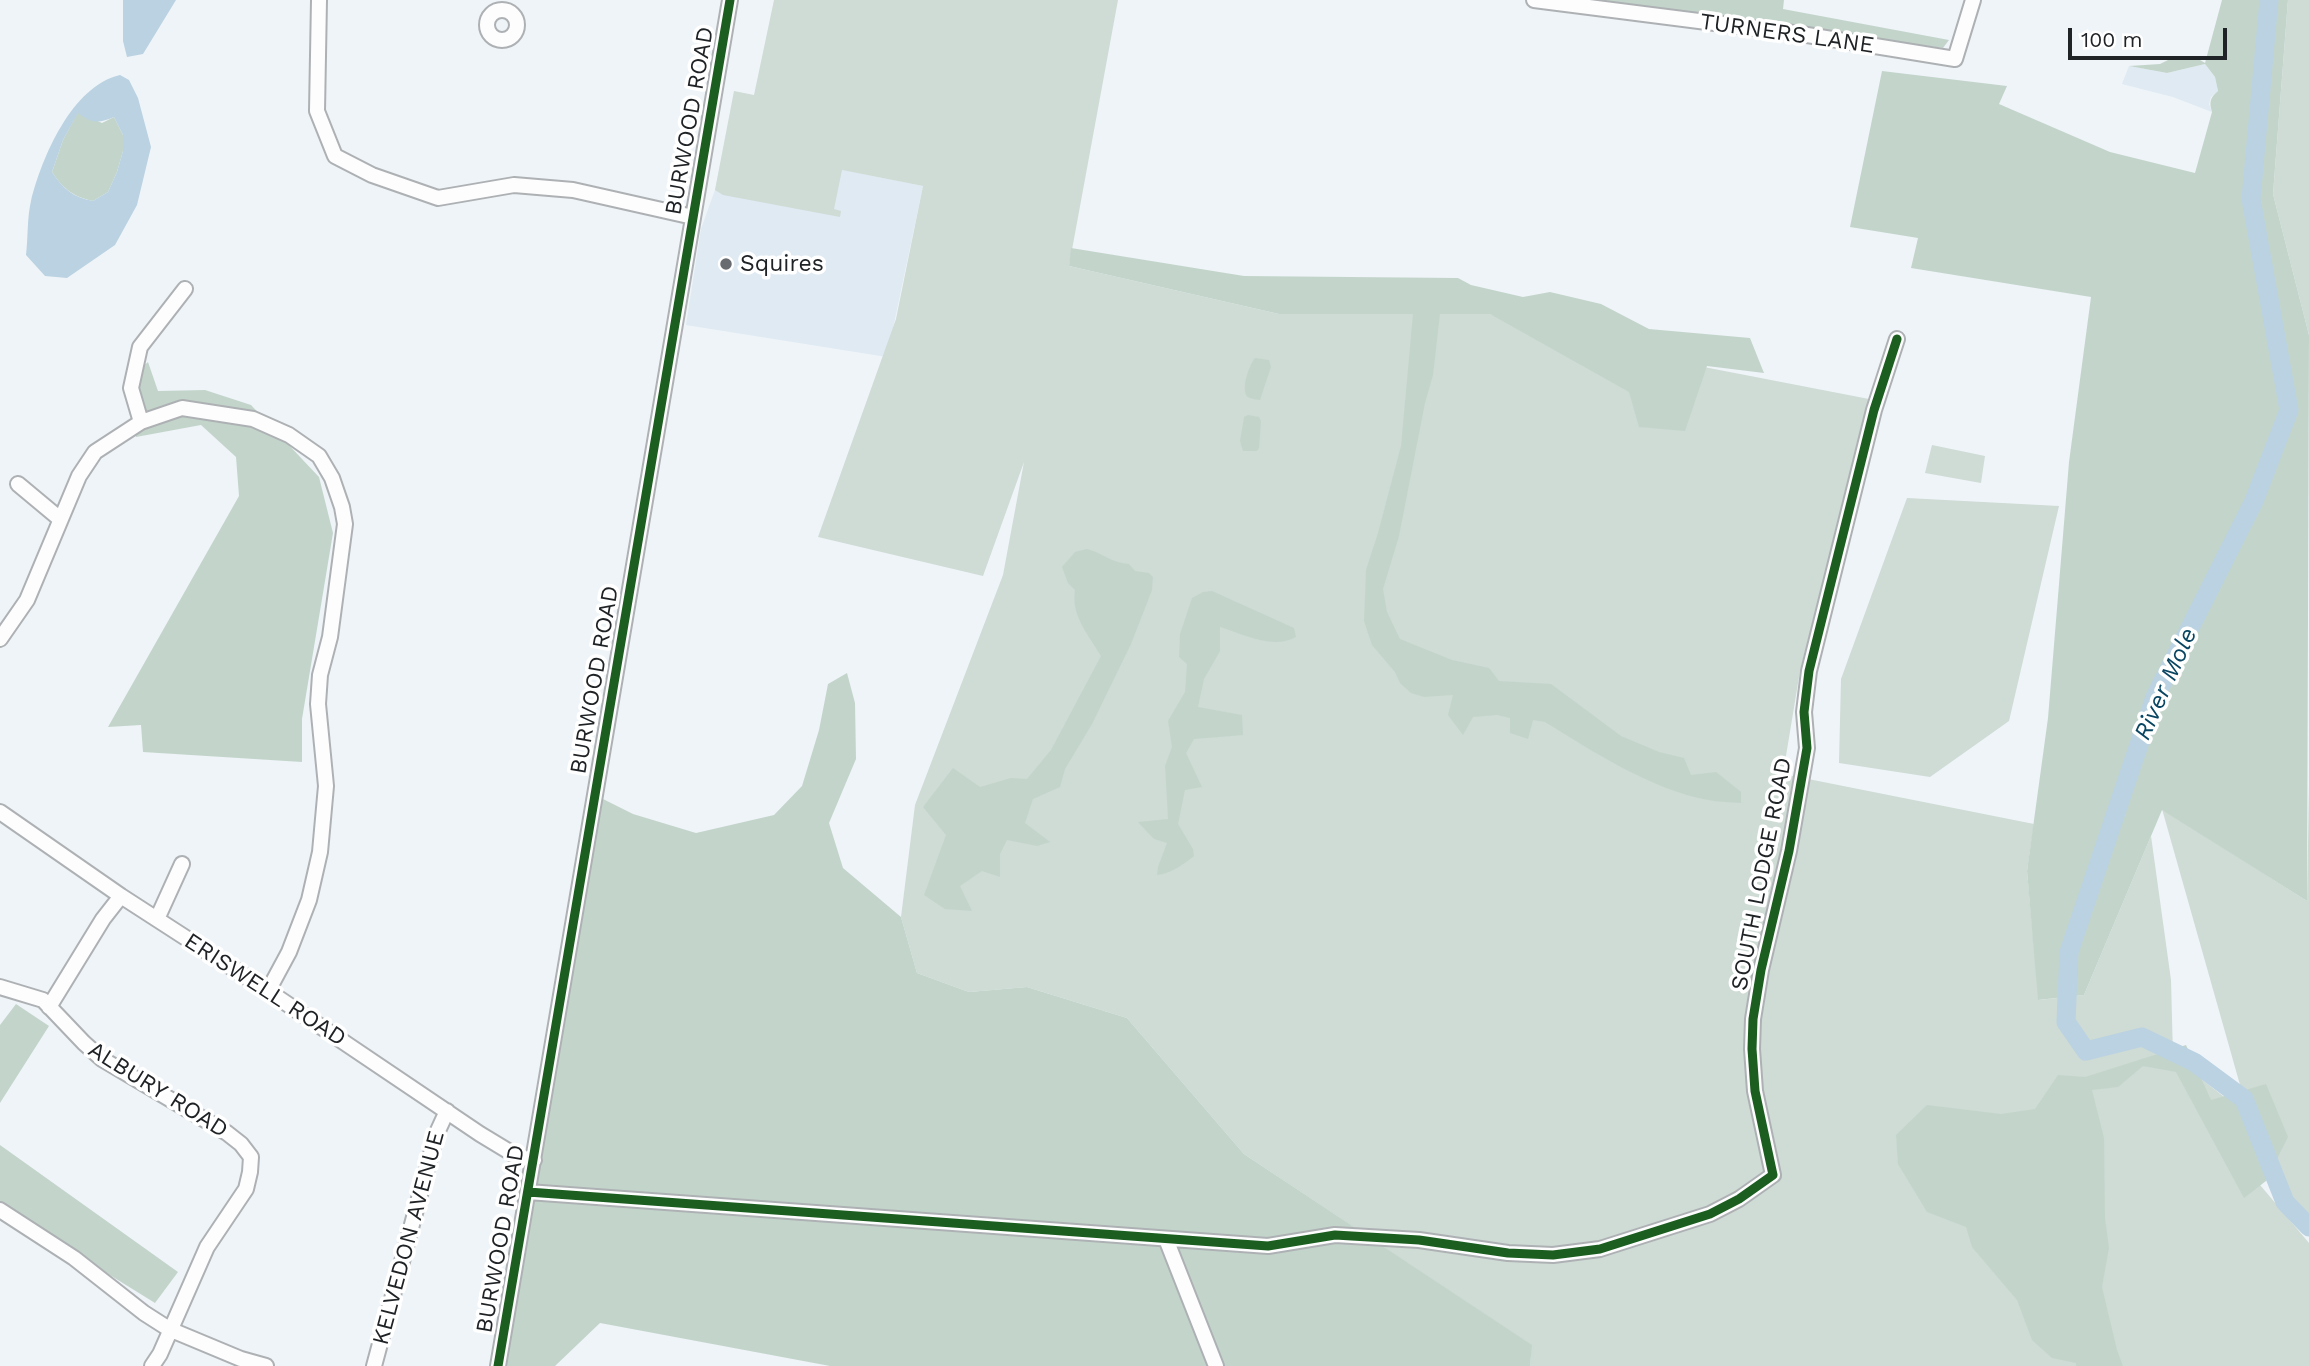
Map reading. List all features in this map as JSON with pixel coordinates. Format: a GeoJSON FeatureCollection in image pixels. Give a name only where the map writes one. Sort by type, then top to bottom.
{"type":"FeatureCollection","features":[{"type":"Feature","properties":{"kind":"street"},"geometry":{"type":"LineString","coordinates":[[319,0],[317,111],[335,156],[372,175],[438,198],[514,185],[573,190],[693,216]]}},
{"type":"Feature","properties":{"kind":"street","name":"BURWOOD ROAD"},"geometry":{"type":"LineString","coordinates":[[498,1366],[730,0]]}},
{"type":"Feature","properties":{"kind":"street","name":"TURNERS LANE"},"geometry":{"type":"LineString","coordinates":[[1534,0],[1801,34],[1955,58],[1973,0]]}},
{"type":"Feature","properties":{"kind":"street"},"geometry":{"type":"LineString","coordinates":[[141,422],[131,388],[140,346],[185,289]]}},
{"type":"Feature","properties":{"kind":"street","name":"SOUTH LODGE ROAD"},"geometry":{"type":"LineString","coordinates":[[1166,1239],[1268,1246],[1335,1235],[1432,1241],[1508,1252],[1553,1255],[1600,1249],[1710,1214],[1739,1199],[1773,1175],[1755,1091],[1753,1019],[1808,748],[1804,712],[1809,671],[1874,410],[1896,339]]}},
{"type":"Feature","properties":{"kind":"street"},"geometry":{"type":"LineString","coordinates":[[0,639],[27,600],[79,476],[95,452],[141,422],[183,408],[253,419],[289,435],[319,456],[332,478],[345,524],[330,637],[320,675],[318,704],[326,786],[320,852],[309,900],[289,952],[268,991]]}},
{"type":"Feature","properties":{"kind":"street"},"geometry":{"type":"LineString","coordinates":[[18,485],[60,519]]}},
{"type":"Feature","properties":{"kind":"street","name":"ERISWELL ROAD"},"geometry":{"type":"LineString","coordinates":[[0,812],[121,896],[514,1155],[534,1160]]}},
{"type":"Feature","properties":{"kind":"street"},"geometry":{"type":"LineString","coordinates":[[157,919],[182,864]]}},
{"type":"Feature","properties":{"kind":"street"},"geometry":{"type":"LineString","coordinates":[[0,987],[43,1000],[49,1007],[103,919],[121,896]]}},
{"type":"Feature","properties":{"kind":"street","name":"ALBURY ROAD"},"geometry":{"type":"LineString","coordinates":[[49,1007],[83,1044],[102,1059],[227,1133],[241,1144],[251,1157],[246,1189],[206,1247],[160,1354],[152,1366]]}},
{"type":"Feature","properties":{"kind":"street","name":"KELVEDON AVENUE"},"geometry":{"type":"LineString","coordinates":[[374,1366],[436,1135],[447,1111]]}},
{"type":"Feature","properties":{"kind":"street"},"geometry":{"type":"LineString","coordinates":[[528,1192],[1166,1239],[1216,1366]]}},
{"type":"Feature","properties":{"kind":"street"},"geometry":{"type":"LineString","coordinates":[[0,1210],[74,1258],[144,1313],[169,1329],[241,1359],[266,1366]]}},
{"type":"Feature","properties":{"kind":"shaded area"},"geometry":{"type":"Polygon","coordinates":[[[774,0],[1118,0],[1069,266],[1279,314],[1490,314],[1549,337],[1869,399],[1800,671],[1783,774],[2034,824],[2027,871],[2039,1000],[2084,995],[2151,836],[2171,980],[2173,1057],[2232,1103],[2255,1179],[2309,1243],[2309,1366],[1530,1366],[1531,1345],[1244,1154],[1127,1018],[1027,987],[969,992],[917,973],[901,917],[915,805],[1003,575],[1024,462],[983,576],[818,537],[896,319],[923,186],[842,170],[834,209],[841,211],[840,217],[723,195],[715,190],[734,91],[754,95],[774,0]]]}},
{"type":"Feature","properties":{"kind":"shaded area"},"geometry":{"type":"Polygon","coordinates":[[[2288,0],[2309,0],[2309,335],[2273,194],[2288,0]]]}},
{"type":"Feature","properties":{"kind":"shaded area"},"geometry":{"type":"Polygon","coordinates":[[[2205,64],[2215,77],[2218,91],[2211,97],[2209,104],[2212,112],[2173,97],[2122,84],[2129,66],[2167,73],[2205,64]]]}},
{"type":"Feature","properties":{"kind":"shaded area"},"geometry":{"type":"Polygon","coordinates":[[[724,146],[923,186],[887,357],[686,325],[701,229],[715,190],[724,146]]]}},
{"type":"Feature","properties":{"kind":"shaded area"},"geometry":{"type":"Polygon","coordinates":[[[1932,445],[1985,456],[1981,483],[1925,473],[1932,445]]]}},
{"type":"Feature","properties":{"kind":"shaded area"},"geometry":{"type":"Polygon","coordinates":[[[1907,498],[2059,506],[2009,721],[1930,777],[1839,763],[1841,679],[1907,498]]]}},
{"type":"Feature","properties":{"kind":"shaded area"},"geometry":{"type":"Polygon","coordinates":[[[2309,785],[2309,1227],[2285,1202],[2244,1099],[2162,809],[2307,901],[2309,785]]]}},
{"type":"Feature","properties":{"kind":"green space"},"geometry":{"type":"Polygon","coordinates":[[[1591,0],[1784,0],[1783,9],[1949,40],[1943,48],[1591,0]]]}},
{"type":"Feature","properties":{"kind":"green space"},"geometry":{"type":"Polygon","coordinates":[[[2222,0],[2288,0],[2273,194],[2309,335],[2307,901],[2162,810],[2084,995],[2038,1000],[2027,871],[2048,718],[2069,462],[2091,297],[1911,268],[1918,238],[1850,227],[1882,71],[2007,86],[1999,104],[2110,152],[2195,173],[2212,112],[2211,100],[2218,91],[2215,77],[2205,64],[2167,73],[2129,66],[2160,64],[2168,60],[2200,60],[2205,63],[2222,0]]]}},
{"type":"Feature","properties":{"kind":"green space"},"geometry":{"type":"Polygon","coordinates":[[[78,112],[102,123],[114,117],[123,135],[123,151],[108,192],[93,201],[70,191],[52,172],[63,140],[78,112]]]}},
{"type":"Feature","properties":{"kind":"green space"},"geometry":{"type":"Polygon","coordinates":[[[1071,248],[1244,276],[1458,278],[1471,285],[1523,297],[1550,292],[1601,304],[1649,329],[1750,338],[1764,373],[1707,366],[1685,431],[1639,427],[1629,392],[1490,314],[1440,314],[1433,375],[1399,536],[1383,589],[1387,612],[1400,639],[1452,660],[1489,668],[1499,681],[1551,684],[1621,736],[1659,752],[1684,758],[1691,775],[1716,772],[1741,792],[1741,803],[1687,795],[1644,779],[1545,722],[1533,720],[1528,739],[1510,733],[1510,718],[1497,715],[1473,717],[1463,735],[1448,715],[1453,695],[1424,697],[1411,693],[1400,683],[1395,672],[1372,645],[1364,621],[1366,570],[1401,446],[1413,314],[1279,314],[1069,266],[1071,248]]]}},
{"type":"Feature","properties":{"kind":"green space"},"geometry":{"type":"Polygon","coordinates":[[[1255,358],[1269,360],[1271,367],[1260,400],[1248,397],[1245,389],[1248,372],[1255,358]]]}},
{"type":"Feature","properties":{"kind":"green space"},"geometry":{"type":"Polygon","coordinates":[[[148,362],[158,391],[205,390],[251,405],[319,477],[333,533],[302,719],[302,762],[143,752],[141,725],[108,727],[239,496],[236,457],[201,425],[136,437],[127,380],[148,362]]]}},
{"type":"Feature","properties":{"kind":"green space"},"geometry":{"type":"Polygon","coordinates":[[[1244,417],[1259,417],[1261,421],[1257,451],[1243,451],[1240,441],[1244,417]]]}},
{"type":"Feature","properties":{"kind":"green space"},"geometry":{"type":"Polygon","coordinates":[[[1087,549],[1117,562],[1129,564],[1135,571],[1149,573],[1153,577],[1152,590],[1131,644],[1092,724],[1065,769],[1060,787],[1033,799],[1025,823],[1050,842],[1037,846],[1007,840],[1000,854],[1000,877],[982,871],[960,886],[972,911],[945,909],[924,895],[946,835],[923,807],[953,768],[980,787],[1011,778],[1027,779],[1051,750],[1101,656],[1078,617],[1075,590],[1068,583],[1062,567],[1075,552],[1087,549]]]}},
{"type":"Feature","properties":{"kind":"green space"},"geometry":{"type":"Polygon","coordinates":[[[1212,591],[1294,628],[1296,637],[1287,641],[1267,641],[1220,627],[1220,651],[1204,679],[1198,707],[1242,715],[1243,735],[1194,739],[1186,753],[1202,787],[1185,790],[1178,824],[1193,849],[1194,856],[1172,871],[1157,875],[1167,843],[1154,839],[1138,822],[1168,819],[1165,766],[1172,747],[1168,721],[1185,692],[1187,664],[1179,657],[1180,634],[1192,598],[1212,591]]]}},
{"type":"Feature","properties":{"kind":"green space"},"geometry":{"type":"Polygon","coordinates":[[[847,673],[855,703],[856,759],[829,823],[843,868],[901,917],[917,973],[969,992],[1027,987],[1127,1018],[1244,1154],[1532,1345],[1530,1366],[830,1366],[600,1323],[555,1366],[504,1366],[601,798],[633,814],[696,833],[774,815],[802,786],[819,730],[828,684],[847,673]]]}},
{"type":"Feature","properties":{"kind":"green space"},"geometry":{"type":"Polygon","coordinates":[[[16,1004],[49,1026],[0,1103],[0,1025],[16,1004]]]}},
{"type":"Feature","properties":{"kind":"green space"},"geometry":{"type":"Polygon","coordinates":[[[2186,1045],[2211,1100],[2266,1084],[2288,1137],[2266,1181],[2244,1198],[2176,1072],[2143,1066],[2118,1087],[2092,1090],[2104,1138],[2105,1218],[2109,1248],[2102,1287],[2123,1366],[2076,1366],[2076,1363],[2052,1358],[2032,1340],[2017,1300],[1972,1247],[1966,1227],[1927,1212],[1898,1164],[1896,1135],[1927,1105],[2001,1114],[2035,1109],[2058,1075],[2085,1077],[2186,1045]]]}},
{"type":"Feature","properties":{"kind":"green space"},"geometry":{"type":"Polygon","coordinates":[[[0,1145],[178,1272],[155,1303],[0,1207],[0,1145]]]}},
{"type":"Feature","properties":{"kind":"water"},"geometry":{"type":"Polygon","coordinates":[[[123,0],[176,0],[143,54],[127,57],[123,41],[123,0]]]}},
{"type":"Feature","properties":{"kind":"water"},"geometry":{"type":"Polygon","coordinates":[[[120,75],[129,80],[138,98],[151,147],[137,205],[115,245],[67,278],[45,276],[26,255],[30,208],[36,183],[51,145],[62,126],[87,93],[120,75]],[[78,113],[63,140],[52,172],[70,192],[93,201],[108,192],[123,151],[123,135],[114,117],[91,121],[78,113]]]}},
{"type":"Feature","properties":{"kind":"waterway","name":"River Mole"},"geometry":{"type":"LineString","coordinates":[[2269,0],[2251,199],[2289,410],[2254,501],[2155,697],[2069,952],[2066,1022],[2086,1051],[2142,1037],[2194,1062],[2244,1099],[2285,1202],[2309,1227]]}},
{"type":"Feature","properties":{"kind":"cycle path"},"geometry":{"type":"LineString","coordinates":[[498,1366],[730,0]]}},
{"type":"Feature","properties":{"kind":"cycle path"},"geometry":{"type":"LineString","coordinates":[[528,1192],[1268,1246],[1335,1235],[1419,1240],[1508,1253],[1553,1255],[1600,1249],[1710,1214],[1739,1199],[1773,1175],[1755,1091],[1753,1019],[1761,970],[1789,851],[1807,748],[1804,712],[1809,671],[1874,410],[1897,339]]}},
{"type":"Feature","properties":{"kind":"place","name":"Squires"},"geometry":{"type":"Point","coordinates":[726,264]}}]}
